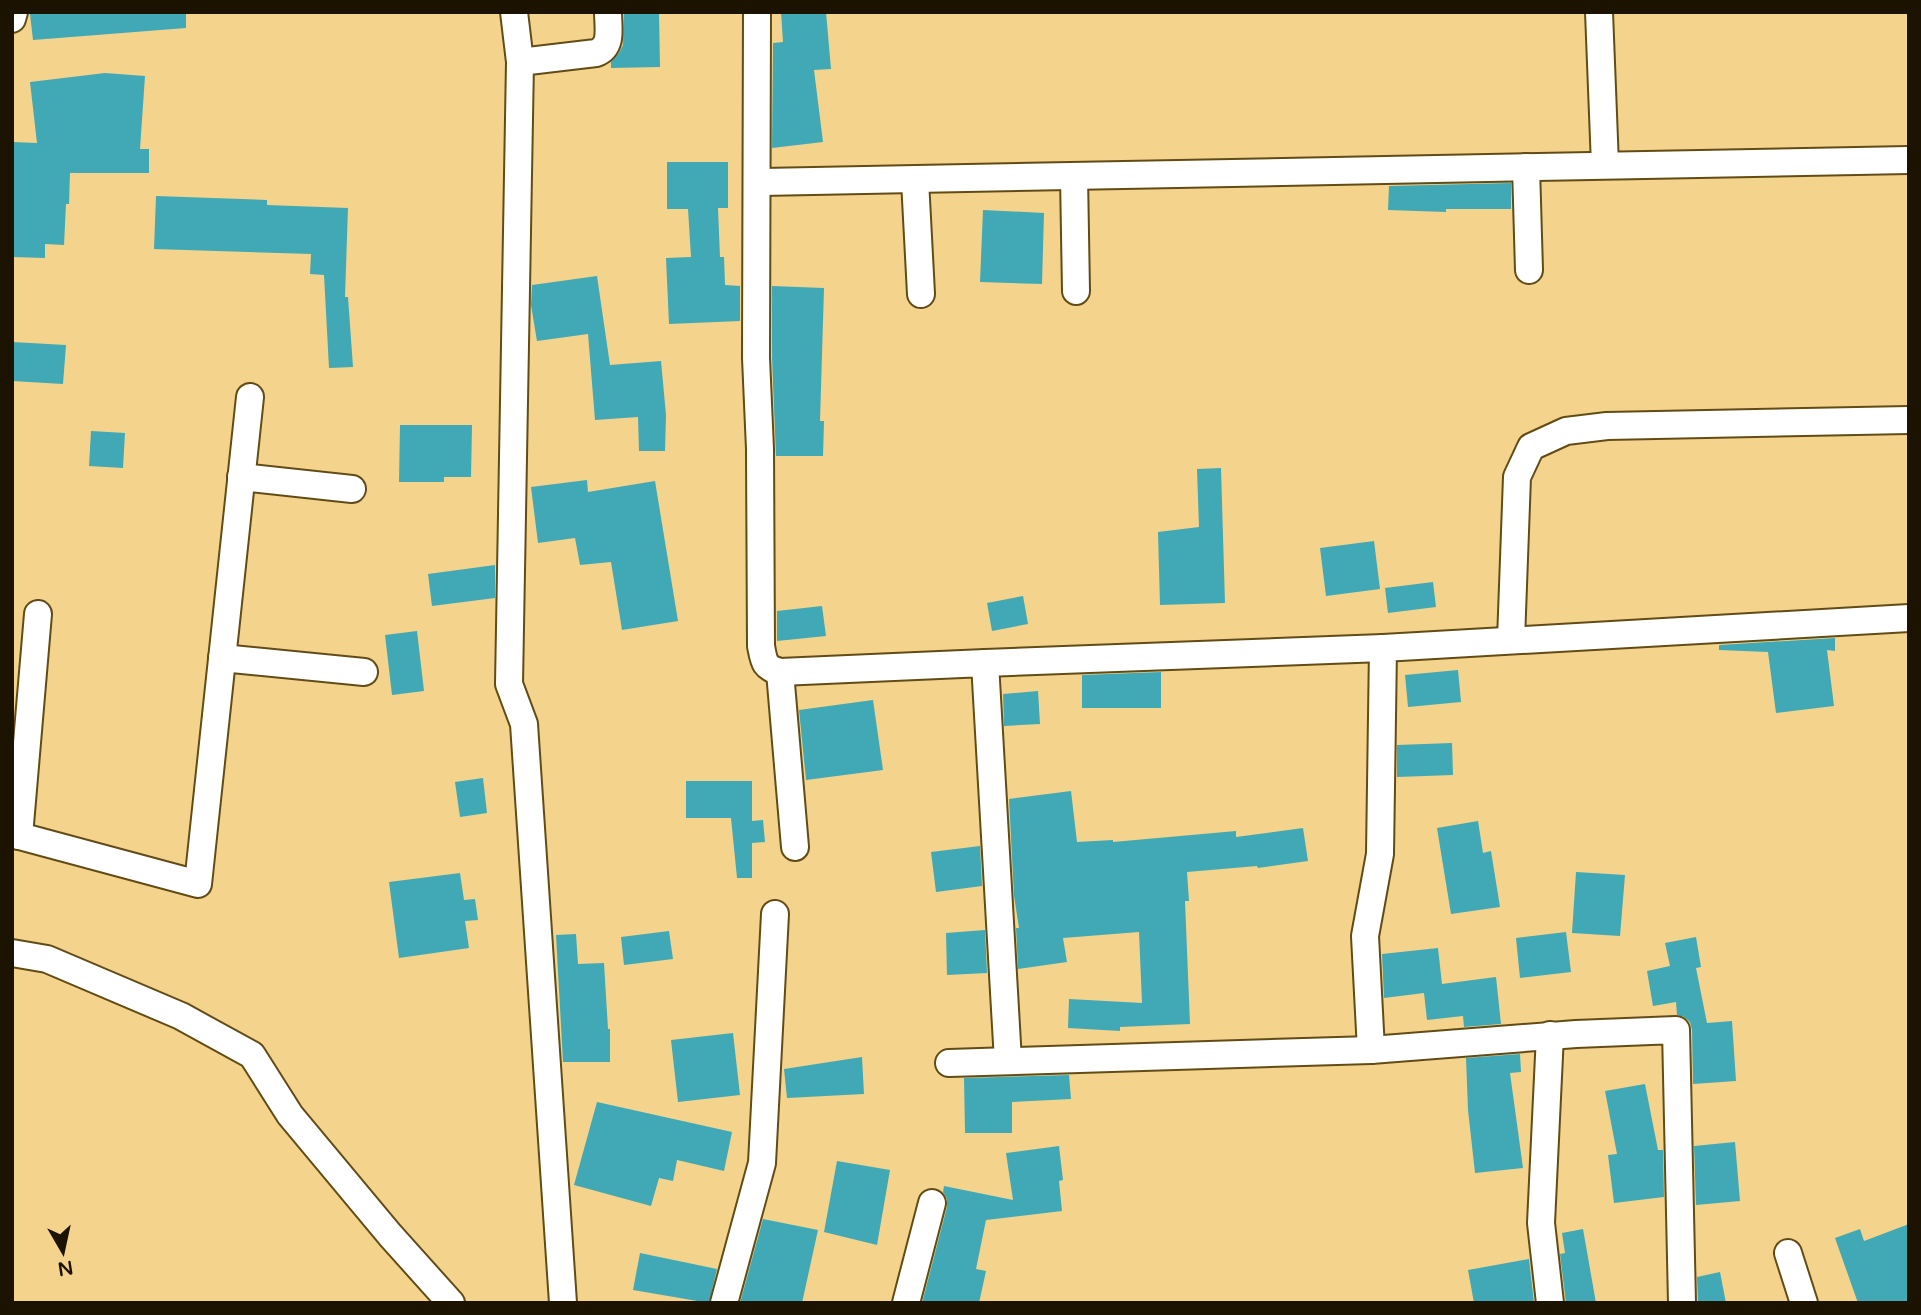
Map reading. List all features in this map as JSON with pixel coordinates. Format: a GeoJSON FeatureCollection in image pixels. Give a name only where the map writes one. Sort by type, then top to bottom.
{"type":"FeatureCollection","features":[{"type":"Feature","properties":{"kind":"street"},"geometry":{"type":"LineString","coordinates":[[12,19],[14,12]]}},
{"type":"Feature","properties":{"kind":"street"},"geometry":{"type":"LineString","coordinates":[[514,12],[520,62],[509,684],[524,724],[562,1303]]}},
{"type":"Feature","properties":{"kind":"street"},"geometry":{"type":"LineString","coordinates":[[520,62],[604,50],[608,44],[607,12]]}},
{"type":"Feature","properties":{"kind":"street"},"geometry":{"type":"LineString","coordinates":[[757,12],[756,358],[760,449],[761,646],[764,662],[770,669],[780,672],[1382,648],[1909,618]]}},
{"type":"Feature","properties":{"kind":"street"},"geometry":{"type":"LineString","coordinates":[[1599,12],[1605,165]]}},
{"type":"Feature","properties":{"kind":"street"},"geometry":{"type":"LineString","coordinates":[[758,182],[1909,160]]}},
{"type":"Feature","properties":{"kind":"street"},"geometry":{"type":"LineString","coordinates":[[1526,167],[1529,270]]}},
{"type":"Feature","properties":{"kind":"street"},"geometry":{"type":"LineString","coordinates":[[1074,176],[1076,292]]}},
{"type":"Feature","properties":{"kind":"street"},"geometry":{"type":"LineString","coordinates":[[915,180],[921,294]]}},
{"type":"Feature","properties":{"kind":"street"},"geometry":{"type":"LineString","coordinates":[[38,614],[16,835],[198,884],[250,397]]}},
{"type":"Feature","properties":{"kind":"street"},"geometry":{"type":"LineString","coordinates":[[1511,640],[1517,477],[1531,447],[1566,430],[1607,426],[1909,420]]}},
{"type":"Feature","properties":{"kind":"street"},"geometry":{"type":"LineString","coordinates":[[241,477],[352,489]]}},
{"type":"Feature","properties":{"kind":"street"},"geometry":{"type":"LineString","coordinates":[[1371,1050],[1365,936],[1380,854],[1382,648]]}},
{"type":"Feature","properties":{"kind":"street"},"geometry":{"type":"LineString","coordinates":[[222,658],[364,672]]}},
{"type":"Feature","properties":{"kind":"street"},"geometry":{"type":"LineString","coordinates":[[985,663],[1008,1060]]}},
{"type":"Feature","properties":{"kind":"street"},"geometry":{"type":"LineString","coordinates":[[780,672],[795,847]]}},
{"type":"Feature","properties":{"kind":"street"},"geometry":{"type":"LineString","coordinates":[[724,1303],[762,1163],[775,914]]}},
{"type":"Feature","properties":{"kind":"street"},"geometry":{"type":"LineString","coordinates":[[12,953],[47,959],[181,1016],[252,1055],[290,1115],[390,1235],[452,1303]]}},
{"type":"Feature","properties":{"kind":"street"},"geometry":{"type":"LineString","coordinates":[[949,1063],[1371,1050],[1550,1035],[1676,1030],[1682,1303]]}},
{"type":"Feature","properties":{"kind":"street"},"geometry":{"type":"LineString","coordinates":[[1550,1035],[1541,1223],[1550,1303]]}},
{"type":"Feature","properties":{"kind":"street"},"geometry":{"type":"LineString","coordinates":[[906,1303],[932,1203]]}},
{"type":"Feature","properties":{"kind":"street"},"geometry":{"type":"LineString","coordinates":[[1788,1253],[1804,1303]]}},
{"type":"Feature","properties":{"kind":"building"},"geometry":{"type":"Polygon","coordinates":[[[186,12],[186,28],[33,40],[30,14],[186,12]]]}},
{"type":"Feature","properties":{"kind":"building"},"geometry":{"type":"Polygon","coordinates":[[[624,12],[659,12],[660,67],[611,68],[611,62],[623,45],[624,12]]]}},
{"type":"Feature","properties":{"kind":"building"},"geometry":{"type":"Polygon","coordinates":[[[781,12],[826,12],[831,69],[814,70],[823,142],[772,148],[773,43],[783,42],[781,12]]]}},
{"type":"Feature","properties":{"kind":"building"},"geometry":{"type":"Polygon","coordinates":[[[105,73],[145,76],[140,149],[149,149],[149,173],[70,173],[64,245],[45,244],[45,258],[12,257],[12,142],[37,143],[30,82],[105,73]]]}},
{"type":"Feature","properties":{"kind":"building"},"geometry":{"type":"Polygon","coordinates":[[[667,162],[728,162],[728,208],[718,208],[720,257],[724,257],[725,285],[740,286],[740,321],[669,324],[666,258],[691,257],[688,209],[667,209],[667,162]]]}},
{"type":"Feature","properties":{"kind":"building"},"geometry":{"type":"Polygon","coordinates":[[[1511,183],[1511,209],[1446,209],[1446,212],[1388,210],[1389,186],[1511,183]]]}},
{"type":"Feature","properties":{"kind":"building"},"geometry":{"type":"Polygon","coordinates":[[[156,196],[267,200],[267,205],[348,208],[345,297],[348,297],[353,367],[329,368],[324,275],[310,274],[311,254],[154,249],[156,196]]]}},
{"type":"Feature","properties":{"kind":"building"},"geometry":{"type":"Polygon","coordinates":[[[983,210],[1044,213],[1042,284],[980,282],[983,210]]]}},
{"type":"Feature","properties":{"kind":"building"},"geometry":{"type":"Polygon","coordinates":[[[597,276],[610,365],[661,361],[666,415],[665,451],[639,451],[638,417],[595,420],[588,334],[537,341],[531,305],[532,285],[597,276]]]}},
{"type":"Feature","properties":{"kind":"building"},"geometry":{"type":"Polygon","coordinates":[[[772,286],[824,288],[820,421],[824,421],[823,456],[776,456],[772,286]]]}},
{"type":"Feature","properties":{"kind":"building"},"geometry":{"type":"Polygon","coordinates":[[[12,342],[66,345],[63,384],[12,381],[12,342]]]}},
{"type":"Feature","properties":{"kind":"building"},"geometry":{"type":"Polygon","coordinates":[[[400,425],[472,425],[471,477],[444,477],[444,482],[399,482],[400,425]]]}},
{"type":"Feature","properties":{"kind":"building"},"geometry":{"type":"Polygon","coordinates":[[[91,431],[125,433],[123,468],[89,466],[91,431]]]}},
{"type":"Feature","properties":{"kind":"building"},"geometry":{"type":"Polygon","coordinates":[[[1221,468],[1225,603],[1160,605],[1158,532],[1199,527],[1197,469],[1221,468]]]}},
{"type":"Feature","properties":{"kind":"building"},"geometry":{"type":"Polygon","coordinates":[[[587,480],[588,492],[655,481],[678,621],[622,630],[611,562],[580,565],[575,538],[538,543],[531,487],[587,480]]]}},
{"type":"Feature","properties":{"kind":"building"},"geometry":{"type":"Polygon","coordinates":[[[1374,541],[1380,589],[1326,596],[1320,548],[1374,541]]]}},
{"type":"Feature","properties":{"kind":"building"},"geometry":{"type":"Polygon","coordinates":[[[495,565],[495,598],[432,606],[428,574],[495,565]]]}},
{"type":"Feature","properties":{"kind":"building"},"geometry":{"type":"Polygon","coordinates":[[[1433,582],[1436,607],[1388,613],[1385,588],[1433,582]]]}},
{"type":"Feature","properties":{"kind":"building"},"geometry":{"type":"Polygon","coordinates":[[[1023,596],[1028,624],[992,631],[987,603],[1023,596]]]}},
{"type":"Feature","properties":{"kind":"building"},"geometry":{"type":"Polygon","coordinates":[[[822,606],[826,636],[777,641],[777,611],[822,606]]]}},
{"type":"Feature","properties":{"kind":"building"},"geometry":{"type":"Polygon","coordinates":[[[417,631],[424,691],[392,695],[385,635],[417,631]]]}},
{"type":"Feature","properties":{"kind":"building"},"geometry":{"type":"Polygon","coordinates":[[[1835,638],[1835,651],[1827,650],[1834,706],[1776,713],[1768,652],[1719,650],[1719,645],[1835,638]]]}},
{"type":"Feature","properties":{"kind":"building"},"geometry":{"type":"Polygon","coordinates":[[[1458,670],[1461,702],[1408,707],[1405,675],[1458,670]]]}},
{"type":"Feature","properties":{"kind":"building"},"geometry":{"type":"Polygon","coordinates":[[[1161,672],[1161,708],[1082,708],[1082,675],[1161,672]]]}},
{"type":"Feature","properties":{"kind":"building"},"geometry":{"type":"Polygon","coordinates":[[[1038,691],[1040,724],[1004,726],[1003,694],[1038,691]]]}},
{"type":"Feature","properties":{"kind":"building"},"geometry":{"type":"Polygon","coordinates":[[[873,700],[883,770],[806,780],[799,710],[873,700]]]}},
{"type":"Feature","properties":{"kind":"building"},"geometry":{"type":"Polygon","coordinates":[[[1452,743],[1453,775],[1397,777],[1397,745],[1452,743]]]}},
{"type":"Feature","properties":{"kind":"building"},"geometry":{"type":"Polygon","coordinates":[[[483,778],[487,813],[460,817],[455,782],[483,778]]]}},
{"type":"Feature","properties":{"kind":"building"},"geometry":{"type":"Polygon","coordinates":[[[686,781],[752,781],[752,821],[763,820],[765,842],[752,843],[752,878],[737,878],[731,818],[686,818],[686,781]]]}},
{"type":"Feature","properties":{"kind":"building"},"geometry":{"type":"Polygon","coordinates":[[[1071,791],[1077,842],[1113,842],[1236,831],[1236,837],[1303,828],[1308,861],[1258,868],[1187,872],[1189,901],[1185,901],[1190,1024],[1120,1027],[1120,1031],[1068,1028],[1069,999],[1142,1003],[1139,932],[1063,938],[1067,962],[1018,969],[1016,928],[1019,928],[1014,896],[1009,799],[1071,791]]]}},
{"type":"Feature","properties":{"kind":"building"},"geometry":{"type":"Polygon","coordinates":[[[1478,821],[1483,853],[1491,851],[1500,907],[1451,914],[1437,828],[1478,821]]]}},
{"type":"Feature","properties":{"kind":"building"},"geometry":{"type":"Polygon","coordinates":[[[980,846],[982,886],[936,892],[931,852],[980,846]]]}},
{"type":"Feature","properties":{"kind":"building"},"geometry":{"type":"Polygon","coordinates":[[[1576,872],[1625,875],[1620,936],[1572,933],[1576,872]]]}},
{"type":"Feature","properties":{"kind":"building"},"geometry":{"type":"Polygon","coordinates":[[[460,873],[464,900],[475,899],[478,920],[465,921],[469,948],[399,958],[389,882],[460,873]]]}},
{"type":"Feature","properties":{"kind":"building"},"geometry":{"type":"Polygon","coordinates":[[[985,930],[987,973],[947,975],[946,933],[985,930]]]}},
{"type":"Feature","properties":{"kind":"building"},"geometry":{"type":"Polygon","coordinates":[[[669,931],[673,959],[624,965],[621,937],[669,931]]]}},
{"type":"Feature","properties":{"kind":"building"},"geometry":{"type":"Polygon","coordinates":[[[1566,932],[1571,972],[1520,978],[1516,938],[1566,932]]]}},
{"type":"Feature","properties":{"kind":"building"},"geometry":{"type":"Polygon","coordinates":[[[576,934],[578,964],[604,963],[610,1062],[563,1062],[556,935],[576,934]]]}},
{"type":"Feature","properties":{"kind":"building"},"geometry":{"type":"Polygon","coordinates":[[[1696,937],[1701,967],[1696,968],[1707,1023],[1732,1021],[1736,1081],[1693,1084],[1690,1022],[1677,1015],[1676,1002],[1653,1006],[1647,971],[1670,966],[1665,943],[1696,937]]]}},
{"type":"Feature","properties":{"kind":"building"},"geometry":{"type":"Polygon","coordinates":[[[1438,948],[1442,984],[1496,977],[1501,1024],[1464,1027],[1463,1016],[1427,1020],[1424,993],[1384,998],[1382,954],[1438,948]]]}},
{"type":"Feature","properties":{"kind":"building"},"geometry":{"type":"Polygon","coordinates":[[[733,1033],[740,1095],[678,1102],[671,1040],[733,1033]]]}},
{"type":"Feature","properties":{"kind":"building"},"geometry":{"type":"Polygon","coordinates":[[[1520,1054],[1521,1072],[1510,1073],[1523,1168],[1475,1173],[1466,1058],[1520,1054]]]}},
{"type":"Feature","properties":{"kind":"building"},"geometry":{"type":"Polygon","coordinates":[[[862,1057],[864,1094],[787,1098],[784,1069],[862,1057]]]}},
{"type":"Feature","properties":{"kind":"building"},"geometry":{"type":"Polygon","coordinates":[[[1069,1075],[1071,1099],[1012,1102],[1012,1133],[965,1133],[964,1078],[1069,1075]]]}},
{"type":"Feature","properties":{"kind":"building"},"geometry":{"type":"Polygon","coordinates":[[[1645,1084],[1658,1150],[1663,1150],[1664,1197],[1614,1203],[1608,1155],[1617,1154],[1605,1091],[1645,1084]]]}},
{"type":"Feature","properties":{"kind":"building"},"geometry":{"type":"Polygon","coordinates":[[[597,1102],[732,1132],[724,1171],[677,1160],[673,1181],[659,1178],[651,1206],[574,1185],[597,1102]]]}},
{"type":"Feature","properties":{"kind":"building"},"geometry":{"type":"Polygon","coordinates":[[[1735,1142],[1740,1201],[1696,1205],[1694,1146],[1735,1142]]]}},
{"type":"Feature","properties":{"kind":"building"},"geometry":{"type":"Polygon","coordinates":[[[1059,1146],[1063,1180],[1059,1181],[1062,1211],[986,1220],[976,1269],[986,1271],[979,1303],[922,1303],[947,1207],[944,1186],[1013,1200],[1006,1153],[1059,1146]]]}},
{"type":"Feature","properties":{"kind":"building"},"geometry":{"type":"Polygon","coordinates":[[[837,1161],[890,1170],[877,1245],[824,1232],[837,1161]]]}},
{"type":"Feature","properties":{"kind":"building"},"geometry":{"type":"Polygon","coordinates":[[[763,1219],[818,1230],[802,1303],[740,1303],[763,1219]]]}},
{"type":"Feature","properties":{"kind":"building"},"geometry":{"type":"Polygon","coordinates":[[[1909,1224],[1909,1303],[1858,1303],[1835,1238],[1860,1229],[1864,1241],[1909,1224]]]}},
{"type":"Feature","properties":{"kind":"building"},"geometry":{"type":"Polygon","coordinates":[[[1583,1229],[1596,1303],[1566,1303],[1560,1254],[1565,1253],[1562,1233],[1583,1229]]]}},
{"type":"Feature","properties":{"kind":"building"},"geometry":{"type":"Polygon","coordinates":[[[640,1253],[717,1269],[709,1303],[633,1290],[640,1253]]]}},
{"type":"Feature","properties":{"kind":"building"},"geometry":{"type":"Polygon","coordinates":[[[1529,1259],[1534,1303],[1474,1303],[1468,1270],[1529,1259]]]}},
{"type":"Feature","properties":{"kind":"building"},"geometry":{"type":"Polygon","coordinates":[[[1720,1272],[1726,1303],[1698,1303],[1697,1277],[1720,1272]]]}}]}
